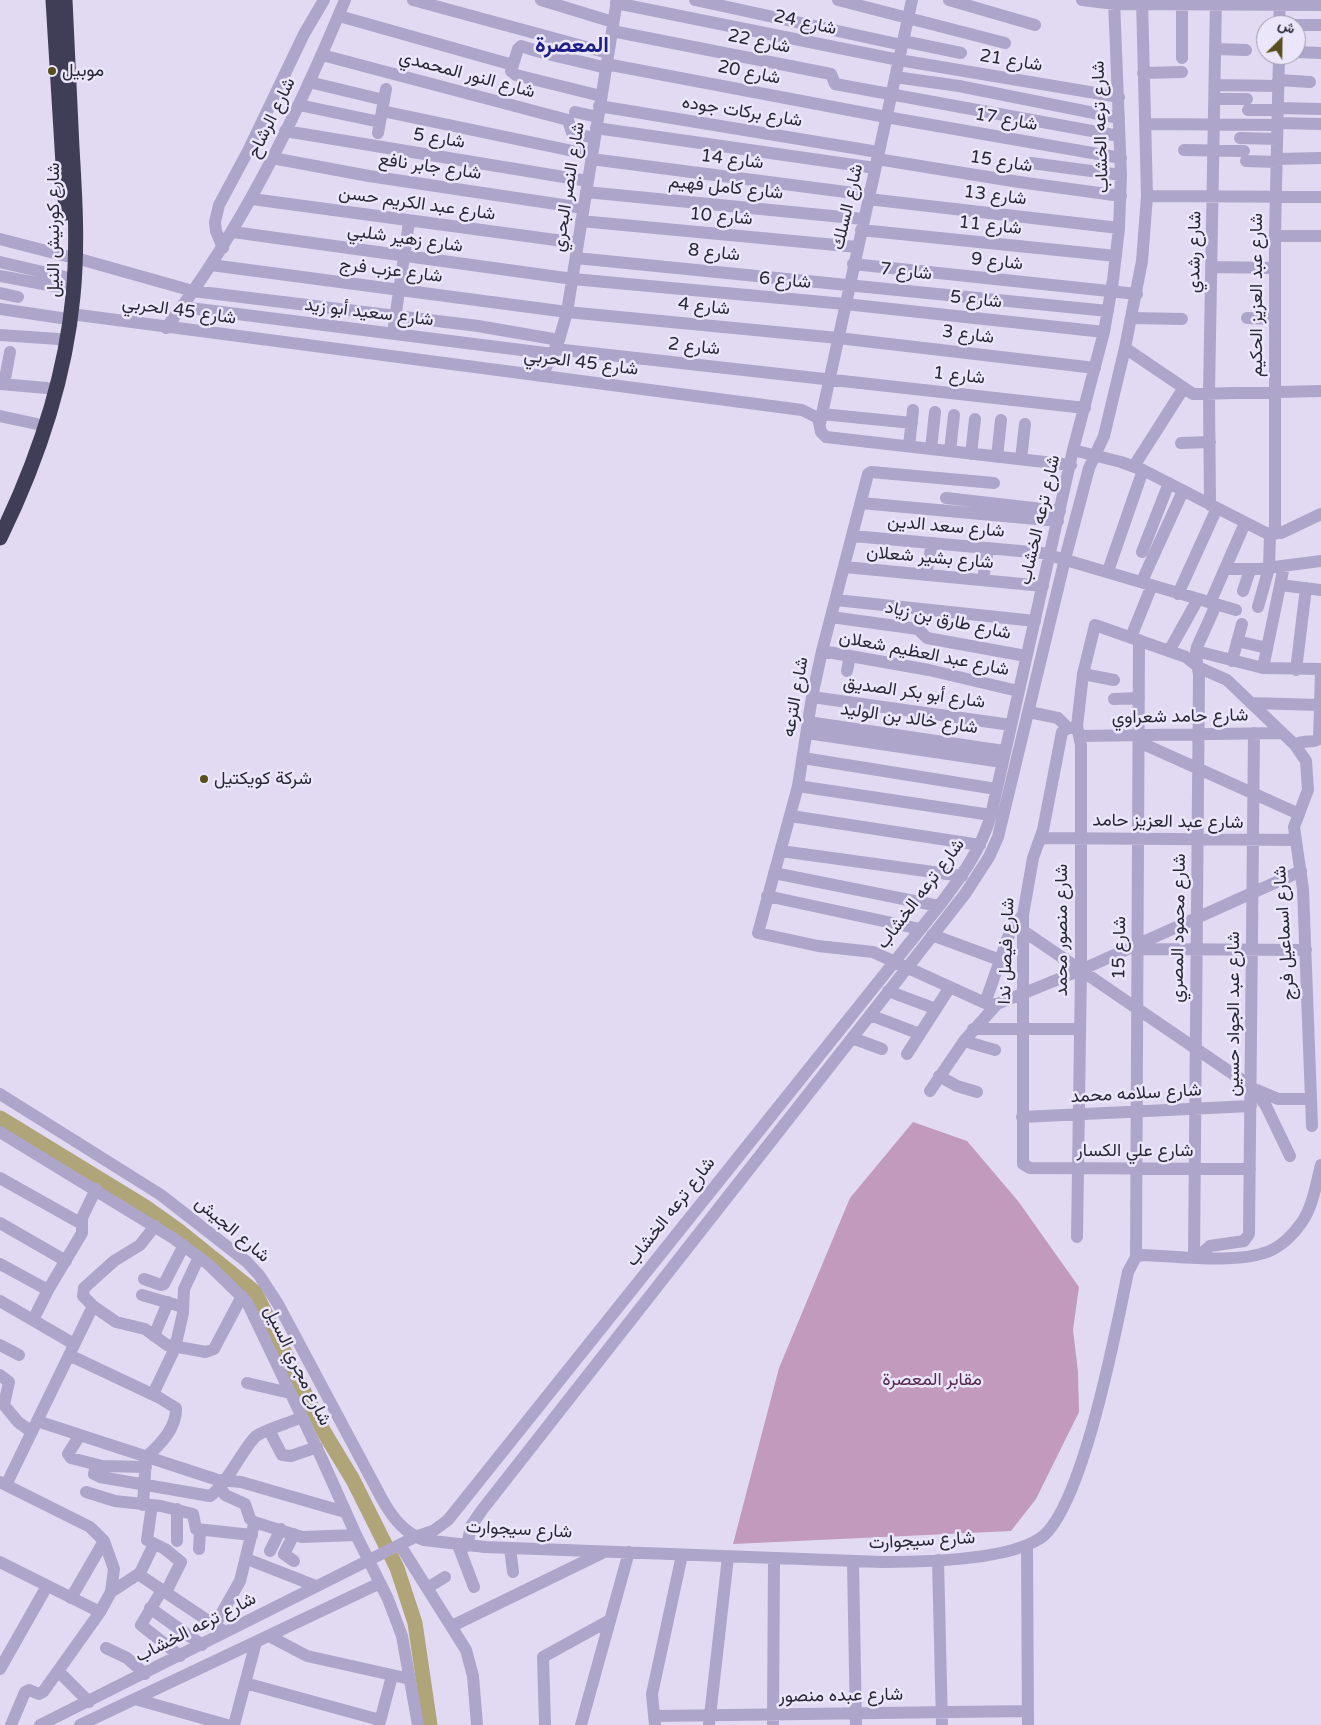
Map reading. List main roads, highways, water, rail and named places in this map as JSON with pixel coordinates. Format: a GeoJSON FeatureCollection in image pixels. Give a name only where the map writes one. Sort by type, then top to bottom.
{"type":"FeatureCollection","features":[{"type":"Feature","properties":{"kind":"highway","name":"شارع كورنيش النيل"},"geometry":{"type":"LineString","coordinates":[[0,516],[23,464],[37,424],[58,339],[66,316],[65,282],[71,257],[65,207],[53,0]]}},
{"type":"Feature","properties":{"kind":"highway","name":"شارع كورنيش النيل"},"geometry":{"type":"LineString","coordinates":[[0,538],[26,482],[49,416],[58,382],[66,316],[75,184],[65,0]]}},
{"type":"Feature","properties":{"kind":"waterway"},"geometry":{"type":"LineString","coordinates":[[0,1118],[147,1208],[178,1230],[255,1292],[324,1432],[353,1480],[397,1568],[415,1623],[430,1725]]}},
{"type":"Feature","properties":{"kind":"place","name":"موبيل"},"geometry":{"type":"Point","coordinates":[52,71]}},
{"type":"Feature","properties":{"kind":"place","name":"شركة كويكتيل"},"geometry":{"type":"Point","coordinates":[204,779]}},
{"type":"Feature","properties":{"kind":"district","name":"المعصرة"},"geometry":{"type":"Point","coordinates":[572,46]}},
{"type":"Feature","properties":{"kind":"park label","name":"مقابر المعصرة"},"geometry":{"type":"Point","coordinates":[932,1380]}}]}
